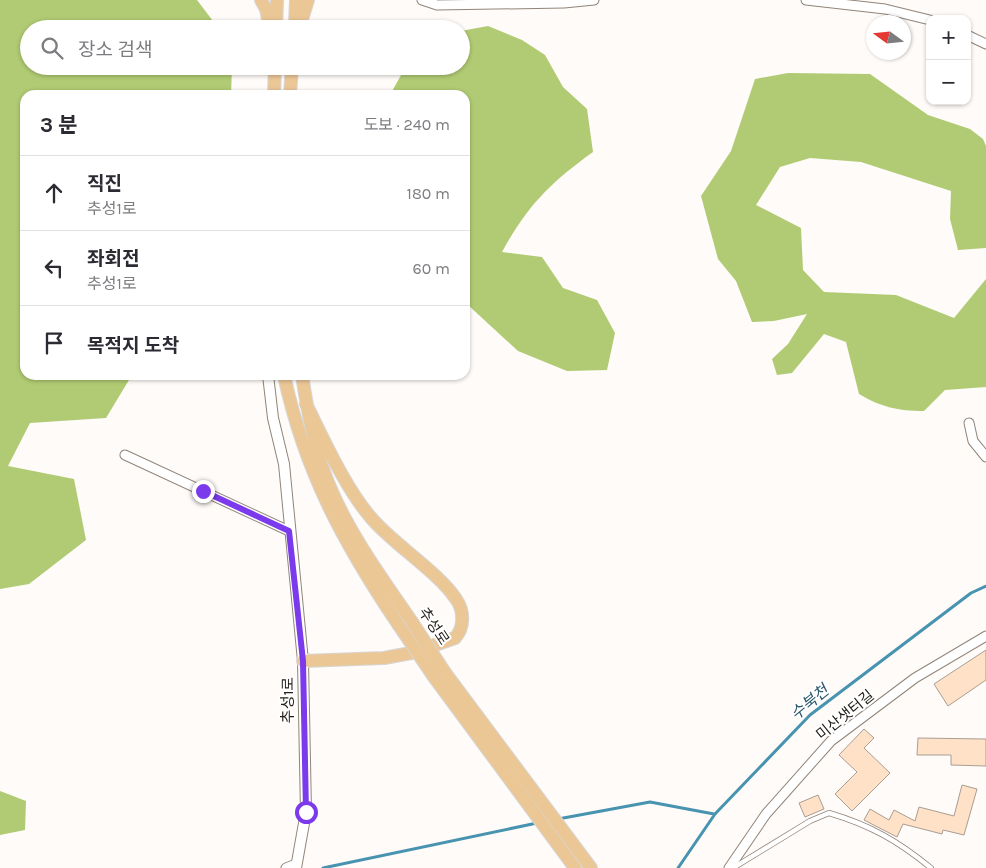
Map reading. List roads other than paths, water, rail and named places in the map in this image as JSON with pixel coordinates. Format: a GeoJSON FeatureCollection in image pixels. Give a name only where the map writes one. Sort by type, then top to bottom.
{"type":"FeatureCollection","features":[{"type":"Feature","properties":{"kind":"main road"},"geometry":{"type":"LineString","coordinates":[[261,0],[266,9],[268,20]]}},
{"type":"Feature","properties":{"kind":"main road"},"geometry":{"type":"LineString","coordinates":[[276,20],[277,0]]}},
{"type":"Feature","properties":{"kind":"main road"},"geometry":{"type":"LineString","coordinates":[[295,20],[296,0]]}},
{"type":"Feature","properties":{"kind":"main road"},"geometry":{"type":"LineString","coordinates":[[302,20],[308,0]]}},
{"type":"Feature","properties":{"kind":"main road"},"geometry":{"type":"LineString","coordinates":[[274,90],[275,75]]}},
{"type":"Feature","properties":{"kind":"main road"},"geometry":{"type":"LineString","coordinates":[[290,90],[291,75]]}},
{"type":"Feature","properties":{"kind":"main road","name":"추성로"},"geometry":{"type":"LineString","coordinates":[[285,380],[293,416],[305,454],[359,566],[398,624],[440,675],[530,797],[575,868]]}},
{"type":"Feature","properties":{"kind":"main road","name":"추성로"},"geometry":{"type":"LineString","coordinates":[[303,380],[306,404],[332,494],[369,559],[412,622],[440,675]]}},
{"type":"Feature","properties":{"kind":"main road"},"geometry":{"type":"LineString","coordinates":[[303,661],[384,658],[411,653],[456,638],[462,626],[462,612],[457,599],[400,548],[372,518],[338,467],[306,404]]}},
{"type":"Feature","properties":{"kind":"main road","name":"추성로"},"geometry":{"type":"LineString","coordinates":[[530,797],[591,868]]}},
{"type":"Feature","properties":{"kind":"street"},"geometry":{"type":"LineString","coordinates":[[422,0],[437,5],[564,3],[594,0]]}},
{"type":"Feature","properties":{"kind":"street"},"geometry":{"type":"LineString","coordinates":[[806,0],[885,9],[926,19]]}},
{"type":"Feature","properties":{"kind":"street"},"geometry":{"type":"LineString","coordinates":[[971,37],[986,44]]}},
{"type":"Feature","properties":{"kind":"street","name":"추성1로"},"geometry":{"type":"LineString","coordinates":[[269,380],[273,418],[284,464],[303,661],[306,812],[296,866]]}},
{"type":"Feature","properties":{"kind":"street"},"geometry":{"type":"LineString","coordinates":[[969,423],[973,441],[986,457]]}},
{"type":"Feature","properties":{"kind":"street"},"geometry":{"type":"LineString","coordinates":[[125,455],[289,531]]}},
{"type":"Feature","properties":{"kind":"street","name":"미산샛터길"},"geometry":{"type":"LineString","coordinates":[[728,868],[766,814],[831,741],[915,678],[986,636]]}},
{"type":"Feature","properties":{"kind":"street"},"geometry":{"type":"LineString","coordinates":[[286,868],[296,866]]}},
{"type":"Feature","properties":{"kind":"lane"},"geometry":{"type":"LineString","coordinates":[[733,868],[810,821],[829,812],[862,823],[899,843],[931,868]]}},
{"type":"Feature","properties":{"kind":"waterway","name":"수북천"},"geometry":{"type":"LineString","coordinates":[[678,868],[715,814],[810,715],[971,593],[986,586]]}},
{"type":"Feature","properties":{"kind":"waterway"},"geometry":{"type":"LineString","coordinates":[[558,819],[650,802],[714,814]]}},
{"type":"Feature","properties":{"kind":"waterway"},"geometry":{"type":"LineString","coordinates":[[323,868],[537,823]]}}]}
